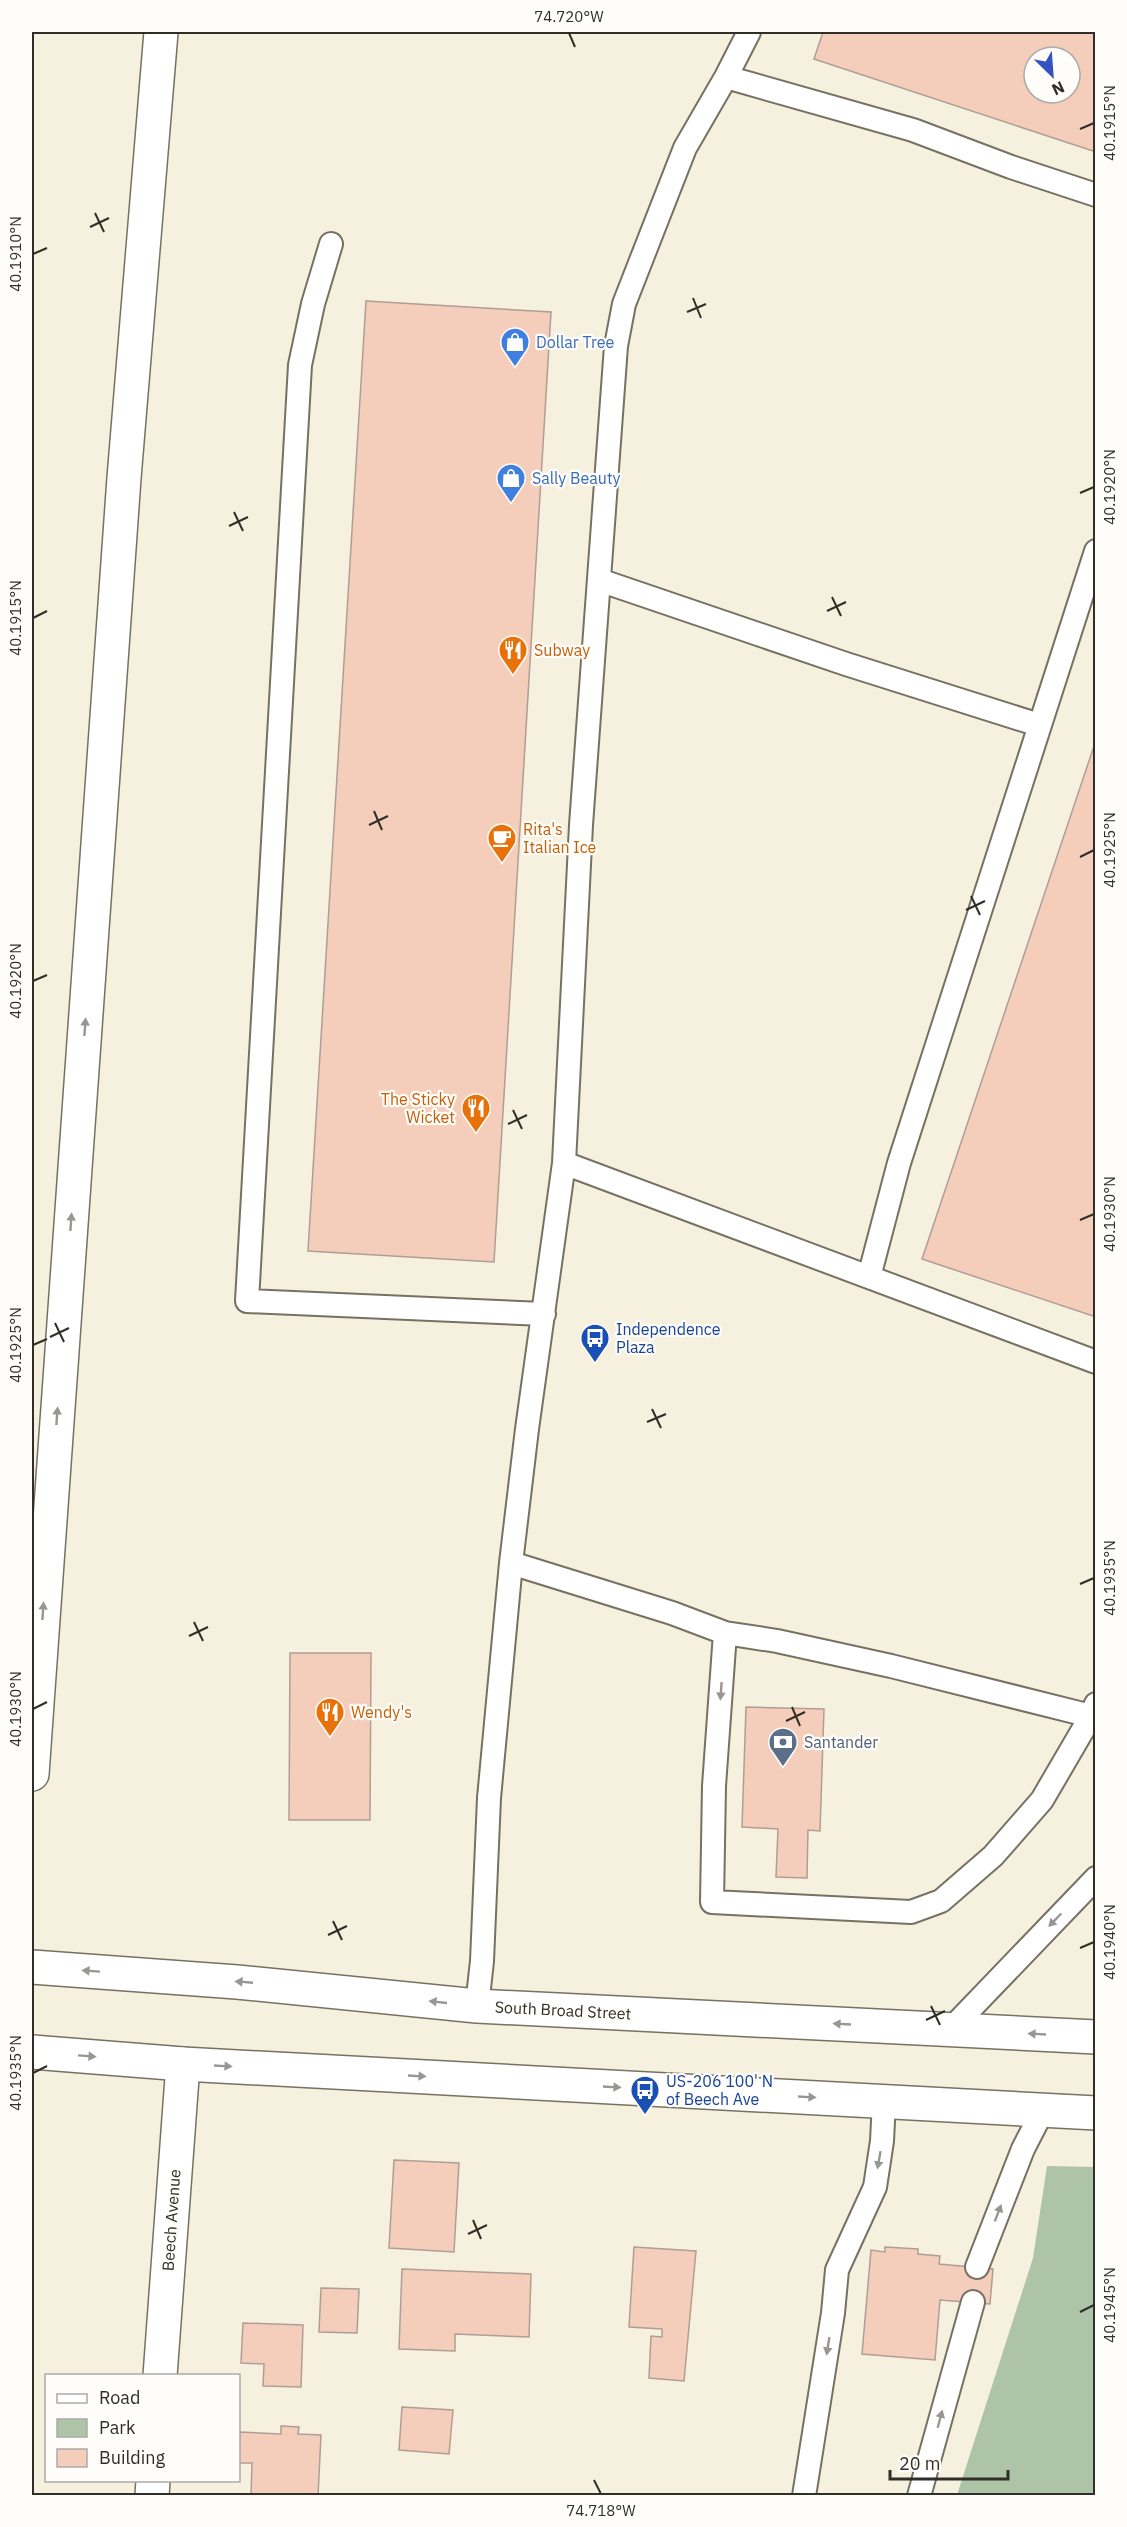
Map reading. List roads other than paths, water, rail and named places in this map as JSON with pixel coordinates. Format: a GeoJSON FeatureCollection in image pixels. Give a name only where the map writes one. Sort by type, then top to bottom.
{"type":"FeatureCollection","features":[{"type":"Feature","properties":{"kind":"main road"},"geometry":{"type":"LineString","coordinates":[[32,1774],[124,478],[161,32]]}},
{"type":"Feature","properties":{"kind":"main road","name":"South Broad Street"},"geometry":{"type":"LineString","coordinates":[[32,1967],[237,1982],[477,2006],[1095,2037]]}},
{"type":"Feature","properties":{"kind":"main road"},"geometry":{"type":"LineString","coordinates":[[32,2052],[183,2064],[1095,2113]]}},
{"type":"Feature","properties":{"kind":"main road","name":"Beech Avenue"},"geometry":{"type":"LineString","coordinates":[[160,2374],[183,2064]]}},
{"type":"Feature","properties":{"kind":"lane"},"geometry":{"type":"LineString","coordinates":[[477,2006],[482,1961],[489,1798],[511,1563],[564,1163],[581,825],[616,346],[624,304],[685,148],[749,32]]}},
{"type":"Feature","properties":{"kind":"lane"},"geometry":{"type":"LineString","coordinates":[[726,77],[913,130],[1011,167],[1095,195]]}},
{"type":"Feature","properties":{"kind":"lane"},"geometry":{"type":"LineString","coordinates":[[331,244],[313,304],[300,365],[247,1300],[544,1314]]}},
{"type":"Feature","properties":{"kind":"lane"},"geometry":{"type":"LineString","coordinates":[[869,1277],[899,1163],[969,951],[1095,551]]}},
{"type":"Feature","properties":{"kind":"lane"},"geometry":{"type":"LineString","coordinates":[[599,580],[846,664],[1039,725]]}},
{"type":"Feature","properties":{"kind":"lane"},"geometry":{"type":"LineString","coordinates":[[564,1163],[1095,1362]]}},
{"type":"Feature","properties":{"kind":"lane"},"geometry":{"type":"LineString","coordinates":[[511,1563],[651,1606],[725,1633],[777,1641],[1093,1710],[1042,1800],[993,1856],[940,1901],[911,1912],[712,1902],[714,1786],[725,1633]]}},
{"type":"Feature","properties":{"kind":"lane"},"geometry":{"type":"LineString","coordinates":[[950,2030],[1095,1878]]}},
{"type":"Feature","properties":{"kind":"lane"},"geometry":{"type":"LineString","coordinates":[[804,2496],[833,2313],[837,2270],[875,2187],[882,2141],[884,2101]]}},
{"type":"Feature","properties":{"kind":"lane"},"geometry":{"type":"LineString","coordinates":[[977,2267],[1023,2149],[1043,2110]]}},
{"type":"Feature","properties":{"kind":"lane"},"geometry":{"type":"LineString","coordinates":[[919,2496],[972,2302]]}},
{"type":"Feature","properties":{"kind":"place","name":"Dollar Tree"},"geometry":{"type":"Point","coordinates":[515,368]}},
{"type":"Feature","properties":{"kind":"place","name":"Sally Beauty"},"geometry":{"type":"Point","coordinates":[511,504]}},
{"type":"Feature","properties":{"kind":"place","name":"Subway"},"geometry":{"type":"Point","coordinates":[513,676]}},
{"type":"Feature","properties":{"kind":"place","name":"Rita's Italian Ice"},"geometry":{"type":"Point","coordinates":[502,864]}},
{"type":"Feature","properties":{"kind":"place","name":"The Sticky Wicket"},"geometry":{"type":"Point","coordinates":[476,1134]}},
{"type":"Feature","properties":{"kind":"place","name":"Independence Plaza"},"geometry":{"type":"Point","coordinates":[595,1364]}},
{"type":"Feature","properties":{"kind":"place","name":"Wendy's"},"geometry":{"type":"Point","coordinates":[330,1738]}},
{"type":"Feature","properties":{"kind":"place","name":"Santander"},"geometry":{"type":"Point","coordinates":[783,1768]}},
{"type":"Feature","properties":{"kind":"place","name":"US-206 100' N of Beech Ave"},"geometry":{"type":"Point","coordinates":[645,2116]}}]}
